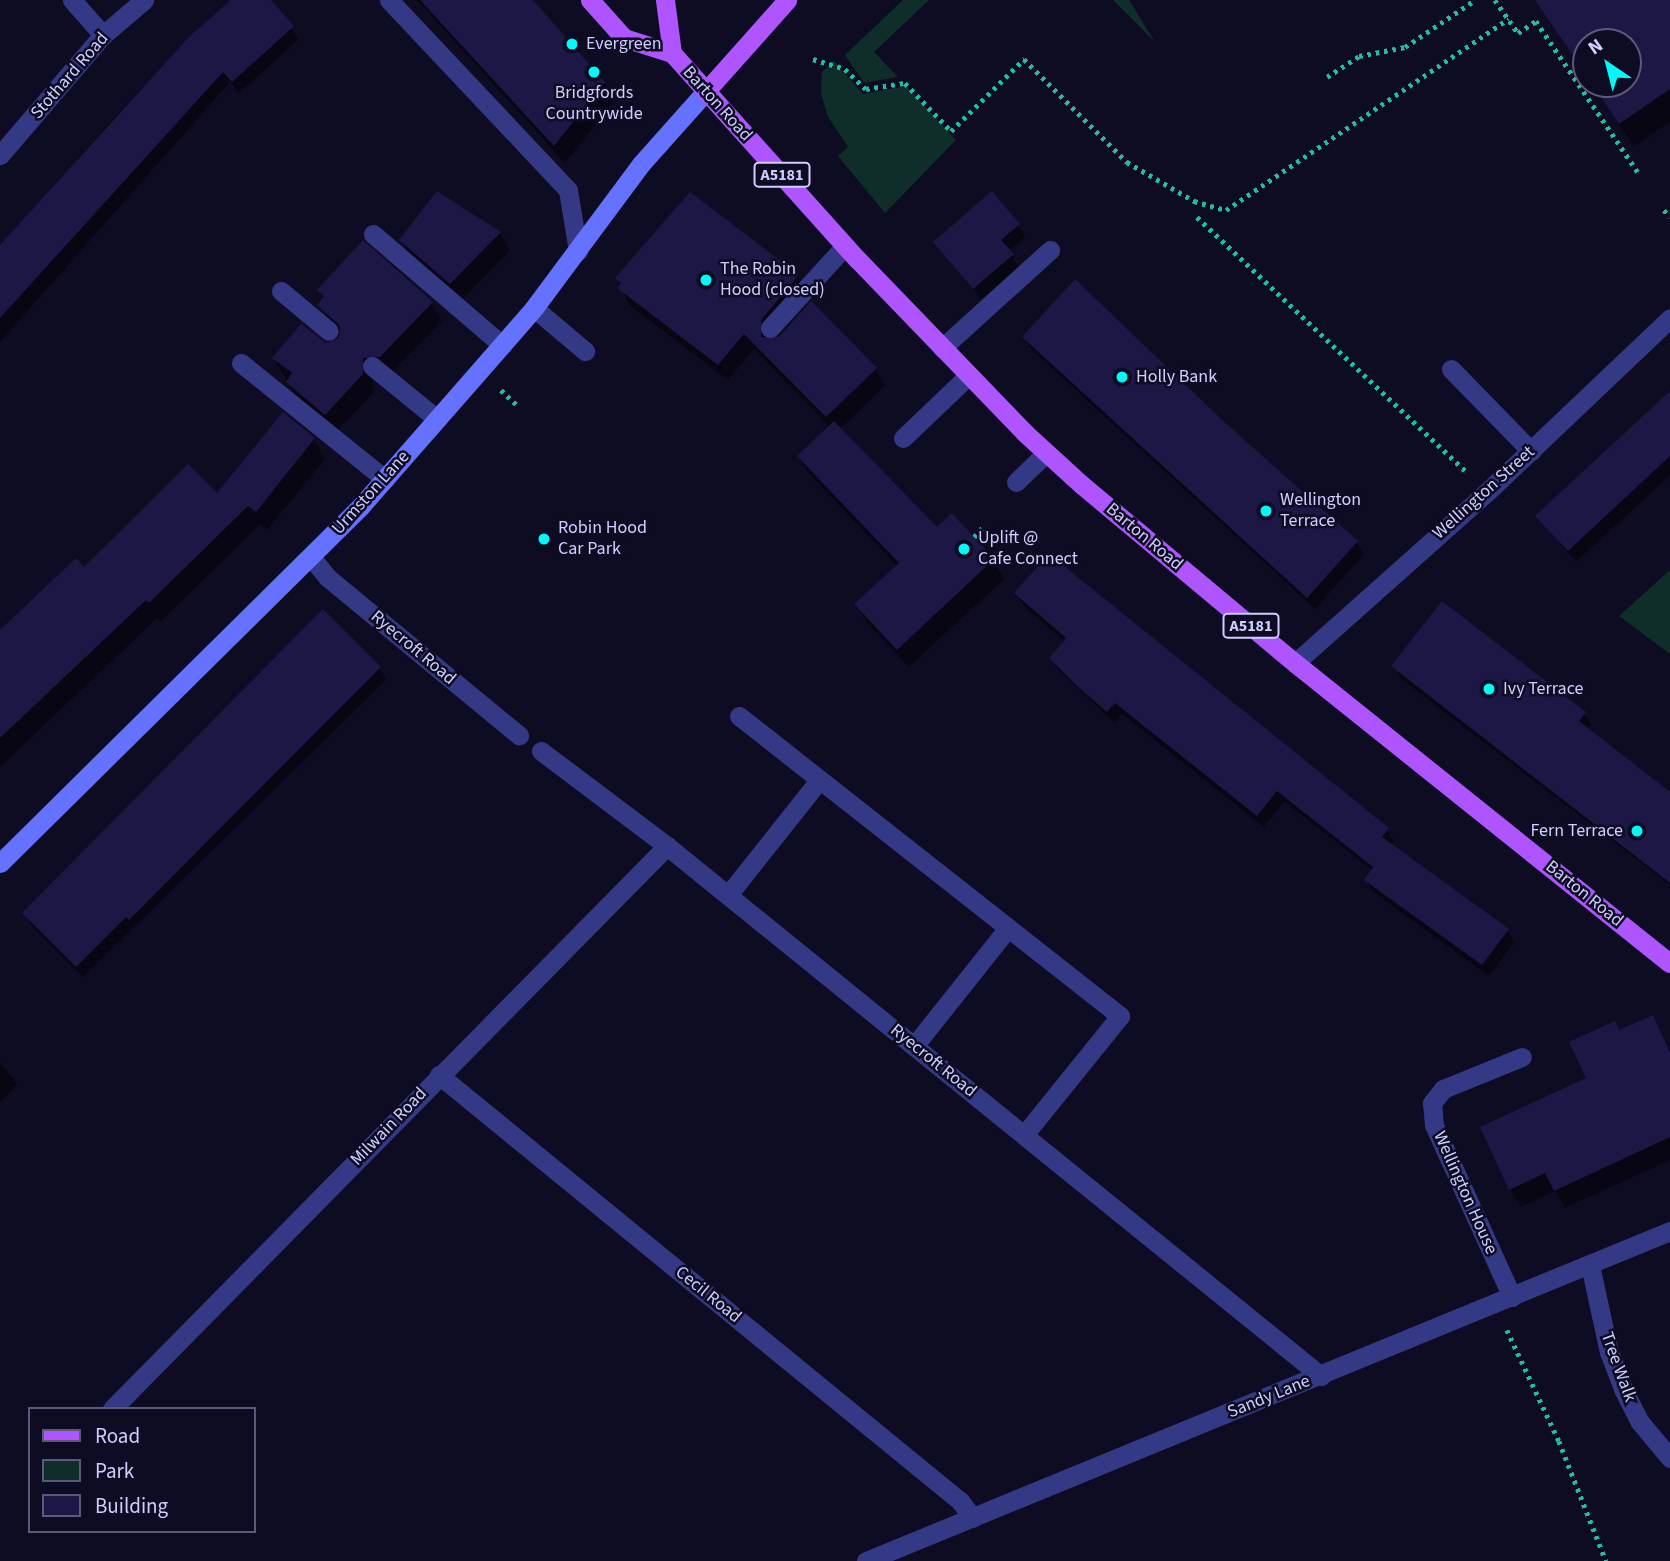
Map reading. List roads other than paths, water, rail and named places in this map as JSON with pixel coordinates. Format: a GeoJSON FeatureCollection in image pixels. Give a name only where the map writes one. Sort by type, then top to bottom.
{"type":"FeatureCollection","features":[{"type":"Feature","properties":{"kind":"main road","name":"Barton Road"},"geometry":{"type":"LineString","coordinates":[[590,0],[624,38],[672,53],[845,246],[1046,453],[1295,663],[1670,962]]}},
{"type":"Feature","properties":{"kind":"main road","name":"Barton Road"},"geometry":{"type":"LineString","coordinates":[[665,0],[672,53]]}},
{"type":"Feature","properties":{"kind":"main road"},"geometry":{"type":"LineString","coordinates":[[706,90],[788,0]]}},
{"type":"Feature","properties":{"kind":"main road","name":"Urmston Lane"},"geometry":{"type":"LineString","coordinates":[[0,863],[311,557],[384,479],[534,308],[641,164],[706,90]]}},
{"type":"Feature","properties":{"kind":"street"},"geometry":{"type":"LineString","coordinates":[[72,0],[103,35]]}},
{"type":"Feature","properties":{"kind":"street","name":"Stothard Road"},"geometry":{"type":"LineString","coordinates":[[0,155],[103,35],[144,0]]}},
{"type":"Feature","properties":{"kind":"street"},"geometry":{"type":"LineString","coordinates":[[388,0],[568,190],[578,251]]}},
{"type":"Feature","properties":{"kind":"street"},"geometry":{"type":"LineString","coordinates":[[373,234],[502,345]]}},
{"type":"Feature","properties":{"kind":"street"},"geometry":{"type":"LineString","coordinates":[[770,328],[845,246]]}},
{"type":"Feature","properties":{"kind":"street"},"geometry":{"type":"LineString","coordinates":[[942,348],[1051,250]]}},
{"type":"Feature","properties":{"kind":"street"},"geometry":{"type":"LineString","coordinates":[[281,291],[330,331]]}},
{"type":"Feature","properties":{"kind":"street"},"geometry":{"type":"LineString","coordinates":[[534,308],[585,351]]}},
{"type":"Feature","properties":{"kind":"street","name":"Wellington Street"},"geometry":{"type":"LineString","coordinates":[[1295,663],[1488,492],[1670,318]]}},
{"type":"Feature","properties":{"kind":"street"},"geometry":{"type":"LineString","coordinates":[[241,363],[384,479]]}},
{"type":"Feature","properties":{"kind":"street"},"geometry":{"type":"LineString","coordinates":[[372,366],[437,419]]}},
{"type":"Feature","properties":{"kind":"street"},"geometry":{"type":"LineString","coordinates":[[1451,369],[1531,451]]}},
{"type":"Feature","properties":{"kind":"street"},"geometry":{"type":"LineString","coordinates":[[902,438],[969,375]]}},
{"type":"Feature","properties":{"kind":"street"},"geometry":{"type":"LineString","coordinates":[[1016,482],[1046,453]]}},
{"type":"Feature","properties":{"kind":"street","name":"Ryecroft Road"},"geometry":{"type":"LineString","coordinates":[[311,557],[327,577],[519,735]]}},
{"type":"Feature","properties":{"kind":"street"},"geometry":{"type":"LineString","coordinates":[[738,716],[1120,1016],[1024,1135]]}},
{"type":"Feature","properties":{"kind":"street","name":"Ryecroft Road"},"geometry":{"type":"LineString","coordinates":[[541,751],[667,846],[1321,1376]]}},
{"type":"Feature","properties":{"kind":"street"},"geometry":{"type":"LineString","coordinates":[[728,895],[819,780]]}},
{"type":"Feature","properties":{"kind":"street","name":"Milwain Road"},"geometry":{"type":"LineString","coordinates":[[114,1407],[667,846]]}},
{"type":"Feature","properties":{"kind":"street"},"geometry":{"type":"LineString","coordinates":[[914,1046],[1008,928]]}},
{"type":"Feature","properties":{"kind":"street","name":"Wellington House"},"geometry":{"type":"LineString","coordinates":[[1504,1301],[1434,1125],[1432,1104],[1443,1090],[1522,1057]]}},
{"type":"Feature","properties":{"kind":"street","name":"Cecil Road"},"geometry":{"type":"LineString","coordinates":[[439,1075],[960,1501],[973,1518]]}},
{"type":"Feature","properties":{"kind":"street","name":"Sandy Lane"},"geometry":{"type":"LineString","coordinates":[[866,1561],[1670,1231]]}},
{"type":"Feature","properties":{"kind":"street","name":"Tree Walk"},"geometry":{"type":"LineString","coordinates":[[1590,1265],[1609,1352],[1623,1389],[1640,1422],[1670,1458]]}},
{"type":"Feature","properties":{"kind":"place","name":"Evergreen"},"geometry":{"type":"Point","coordinates":[572,44]}},
{"type":"Feature","properties":{"kind":"place","name":"Bridgfords Countrywide"},"geometry":{"type":"Point","coordinates":[594,72]}},
{"type":"Feature","properties":{"kind":"place","name":"The Robin Hood (closed)"},"geometry":{"type":"Point","coordinates":[706,280]}},
{"type":"Feature","properties":{"kind":"place","name":"Holly Bank"},"geometry":{"type":"Point","coordinates":[1122,377]}},
{"type":"Feature","properties":{"kind":"place","name":"Wellington Terrace"},"geometry":{"type":"Point","coordinates":[1266,511]}},
{"type":"Feature","properties":{"kind":"place","name":"Robin Hood Car Park"},"geometry":{"type":"Point","coordinates":[544,539]}},
{"type":"Feature","properties":{"kind":"place","name":"Uplift @ Cafe Connect"},"geometry":{"type":"Point","coordinates":[964,549]}},
{"type":"Feature","properties":{"kind":"place","name":"Ivy Terrace"},"geometry":{"type":"Point","coordinates":[1489,689]}},
{"type":"Feature","properties":{"kind":"place","name":"Fern Terrace"},"geometry":{"type":"Point","coordinates":[1637,831]}}]}
